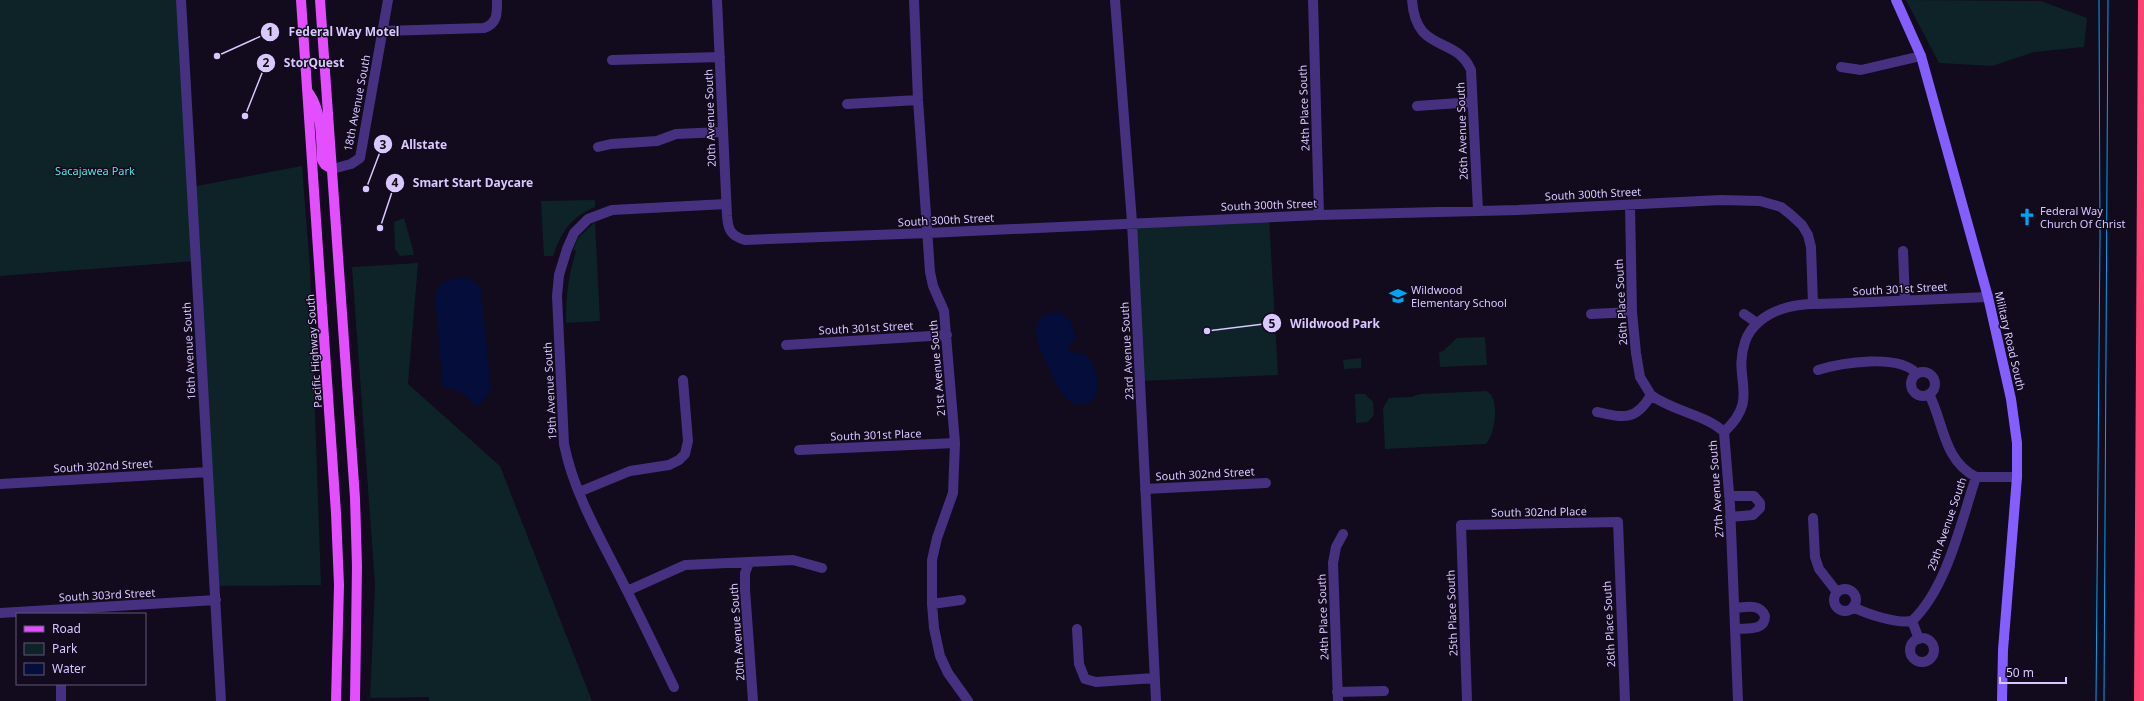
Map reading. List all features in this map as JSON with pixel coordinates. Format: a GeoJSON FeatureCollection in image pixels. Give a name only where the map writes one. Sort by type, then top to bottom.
{"type":"FeatureCollection","features":[{"type":"Feature","properties":{"kind":"highway"},"geometry":{"type":"LineString","coordinates":[[2140,701],[2144,0]]}},
{"type":"Feature","properties":{"kind":"main road","name":"Pacific Highway South"},"geometry":{"type":"LineString","coordinates":[[301,0],[336,520],[339,585],[336,701]]}},
{"type":"Feature","properties":{"kind":"main road"},"geometry":{"type":"LineString","coordinates":[[320,0],[355,498],[357,566],[356,701]]}},
{"type":"Feature","properties":{"kind":"main road","name":"Military Road South"},"geometry":{"type":"LineString","coordinates":[[1896,0],[1921,56],[1988,297],[2011,399],[2017,443],[2017,477],[2002,650],[2002,701]]}},
{"type":"Feature","properties":{"kind":"main road"},"geometry":{"type":"LineString","coordinates":[[308,91],[314,101],[319,119],[322,160],[325,166],[332,169]]}},
{"type":"Feature","properties":{"kind":"street","name":"16th Avenue South"},"geometry":{"type":"LineString","coordinates":[[181,0],[221,701]]}},
{"type":"Feature","properties":{"kind":"street","name":"18th Avenue South"},"geometry":{"type":"LineString","coordinates":[[332,169],[351,164],[360,158],[388,0]]}},
{"type":"Feature","properties":{"kind":"street"},"geometry":{"type":"LineString","coordinates":[[383,31],[484,28],[495,21],[497,16],[497,0]]}},
{"type":"Feature","properties":{"kind":"street","name":"20th Avenue South"},"geometry":{"type":"LineString","coordinates":[[717,0],[726,204],[728,227],[732,233]]}},
{"type":"Feature","properties":{"kind":"street","name":"21st Avenue South"},"geometry":{"type":"LineString","coordinates":[[914,0],[918,100],[928,233],[933,286],[944,311],[955,443],[953,493],[938,533],[932,560],[932,604],[935,633],[940,656],[948,673],[968,701]]}},
{"type":"Feature","properties":{"kind":"street","name":"23rd Avenue South"},"geometry":{"type":"LineString","coordinates":[[1115,0],[1132,222],[1156,701]]}},
{"type":"Feature","properties":{"kind":"street","name":"24th Place South"},"geometry":{"type":"LineString","coordinates":[[1312,0],[1320,215]]}},
{"type":"Feature","properties":{"kind":"street","name":"26th Avenue South"},"geometry":{"type":"LineString","coordinates":[[1412,0],[1414,19],[1420,30],[1433,40],[1459,54],[1471,70],[1478,210]]}},
{"type":"Feature","properties":{"kind":"street"},"geometry":{"type":"LineString","coordinates":[[1841,67],[1861,70],[1921,56]]}},
{"type":"Feature","properties":{"kind":"street"},"geometry":{"type":"LineString","coordinates":[[612,60],[720,57]]}},
{"type":"Feature","properties":{"kind":"street"},"geometry":{"type":"LineString","coordinates":[[847,104],[918,100]]}},
{"type":"Feature","properties":{"kind":"street"},"geometry":{"type":"LineString","coordinates":[[1417,106],[1472,102]]}},
{"type":"Feature","properties":{"kind":"street"},"geometry":{"type":"LineString","coordinates":[[598,147],[611,144],[657,141],[676,134],[722,132]]}},
{"type":"Feature","properties":{"kind":"street","name":"South 300th Street"},"geometry":{"type":"LineString","coordinates":[[732,233],[745,240],[928,233],[1132,222],[1630,205],[1721,200],[1760,201],[1781,207],[1802,226],[1811,247],[1812,304]]}},
{"type":"Feature","properties":{"kind":"street","name":"19th Avenue South"},"geometry":{"type":"LineString","coordinates":[[674,687],[579,492],[568,462],[564,444],[557,296],[559,275],[574,233],[588,219],[612,210],[726,204]]}},
{"type":"Feature","properties":{"kind":"street","name":"26th Place South"},"geometry":{"type":"LineString","coordinates":[[1630,205],[1632,312],[1639,372],[1642,382],[1651,395]]}},
{"type":"Feature","properties":{"kind":"street"},"geometry":{"type":"LineString","coordinates":[[1903,251],[1906,300]]}},
{"type":"Feature","properties":{"kind":"street","name":"South 301st Street"},"geometry":{"type":"LineString","coordinates":[[1812,304],[1988,297]]}},
{"type":"Feature","properties":{"kind":"street","name":"27th Avenue South"},"geometry":{"type":"LineString","coordinates":[[1738,701],[1735,608],[1724,432],[1741,413],[1744,402],[1741,356],[1747,334],[1757,323],[1782,309],[1812,304]]}},
{"type":"Feature","properties":{"kind":"street"},"geometry":{"type":"LineString","coordinates":[[1591,314],[1632,312]]}},
{"type":"Feature","properties":{"kind":"street"},"geometry":{"type":"LineString","coordinates":[[1744,314],[1757,323]]}},
{"type":"Feature","properties":{"kind":"street","name":"South 301st Street"},"geometry":{"type":"LineString","coordinates":[[786,345],[947,335]]}},
{"type":"Feature","properties":{"kind":"street"},"geometry":{"type":"LineString","coordinates":[[1818,370],[1847,363],[1884,362],[1902,364],[1916,374],[1912,379],[1913,390],[1922,395],[1929,394]]}},
{"type":"Feature","properties":{"kind":"street","name":"29th Avenue South"},"geometry":{"type":"LineString","coordinates":[[1912,621],[1925,606],[1943,573],[1976,477],[1964,469],[1951,452],[1929,394],[1934,387],[1934,380],[1928,374],[1916,374]]}},
{"type":"Feature","properties":{"kind":"street"},"geometry":{"type":"LineString","coordinates":[[579,492],[630,471],[669,466],[685,454],[688,441],[683,380]]}},
{"type":"Feature","properties":{"kind":"street"},"geometry":{"type":"LineString","coordinates":[[1597,412],[1618,417],[1635,414],[1640,411],[1651,395],[1673,408],[1716,426],[1724,432]]}},
{"type":"Feature","properties":{"kind":"street","name":"South 301st Place"},"geometry":{"type":"LineString","coordinates":[[799,450],[955,443]]}},
{"type":"Feature","properties":{"kind":"street","name":"South 302nd Street"},"geometry":{"type":"LineString","coordinates":[[0,484],[208,472]]}},
{"type":"Feature","properties":{"kind":"street"},"geometry":{"type":"LineString","coordinates":[[1976,477],[2017,477]]}},
{"type":"Feature","properties":{"kind":"street","name":"South 302nd Street"},"geometry":{"type":"LineString","coordinates":[[1145,489],[1266,483]]}},
{"type":"Feature","properties":{"kind":"street"},"geometry":{"type":"LineString","coordinates":[[1729,496],[1754,496],[1760,503],[1758,512],[1753,515],[1730,517]]}},
{"type":"Feature","properties":{"kind":"street"},"geometry":{"type":"LineString","coordinates":[[1813,518],[1815,557],[1820,568],[1837,592]]}},
{"type":"Feature","properties":{"kind":"street","name":"26th Place South"},"geometry":{"type":"LineString","coordinates":[[1618,522],[1625,701]]}},
{"type":"Feature","properties":{"kind":"street","name":"South 302nd Place"},"geometry":{"type":"LineString","coordinates":[[1461,525],[1618,522]]}},
{"type":"Feature","properties":{"kind":"street","name":"25th Place South"},"geometry":{"type":"LineString","coordinates":[[1461,525],[1468,701]]}},
{"type":"Feature","properties":{"kind":"street","name":"24th Place South"},"geometry":{"type":"LineString","coordinates":[[1338,696],[1333,563],[1336,547],[1342,534]]}},
{"type":"Feature","properties":{"kind":"street"},"geometry":{"type":"LineString","coordinates":[[627,591],[685,565],[749,563],[762,560],[793,560],[822,568]]}},
{"type":"Feature","properties":{"kind":"street","name":"20th Avenue South"},"geometry":{"type":"LineString","coordinates":[[749,563],[745,573],[745,589],[753,701]]}},
{"type":"Feature","properties":{"kind":"street"},"geometry":{"type":"LineString","coordinates":[[1853,607],[1856,597],[1852,591],[1845,588],[1837,592],[1834,600],[1836,607],[1843,610],[1853,607],[1865,612],[1898,621],[1912,621],[1918,639]]}},
{"type":"Feature","properties":{"kind":"street","name":"South 303rd Street"},"geometry":{"type":"LineString","coordinates":[[0,613],[216,600]]}},
{"type":"Feature","properties":{"kind":"street"},"geometry":{"type":"LineString","coordinates":[[932,604],[961,600]]}},
{"type":"Feature","properties":{"kind":"street"},"geometry":{"type":"LineString","coordinates":[[1735,608],[1756,607],[1762,609],[1765,616],[1764,623],[1759,627],[1736,629]]}},
{"type":"Feature","properties":{"kind":"street"},"geometry":{"type":"LineString","coordinates":[[1077,629],[1079,664],[1085,679],[1096,682],[1154,678]]}},
{"type":"Feature","properties":{"kind":"street"},"geometry":{"type":"LineString","coordinates":[[60,685],[61,701]]}},
{"type":"Feature","properties":{"kind":"street"},"geometry":{"type":"LineString","coordinates":[[1338,696],[1384,691]]}},
{"type":"Feature","properties":{"kind":"green space","name":"Sacajawea Park"},"geometry":{"type":"Polygon","coordinates":[[[0,0],[181,0],[191,187],[302,166],[310,269],[321,585],[215,586],[196,261],[0,276],[0,0]]]}},
{"type":"Feature","properties":{"kind":"green space"},"geometry":{"type":"Polygon","coordinates":[[[1906,0],[2041,1],[2087,18],[2084,47],[2034,52],[1992,66],[1939,63],[1906,0]]]}},
{"type":"Feature","properties":{"kind":"green space"},"geometry":{"type":"Polygon","coordinates":[[[595,200],[595,207],[586,211],[568,226],[560,239],[553,256],[544,256],[541,201],[595,200]]]}},
{"type":"Feature","properties":{"kind":"green space"},"geometry":{"type":"Polygon","coordinates":[[[1269,217],[1278,375],[1141,381],[1132,222],[1269,217]]]}},
{"type":"Feature","properties":{"kind":"green space"},"geometry":{"type":"Polygon","coordinates":[[[404,218],[414,253],[413,255],[400,256],[395,249],[394,222],[404,218]]]}},
{"type":"Feature","properties":{"kind":"green space"},"geometry":{"type":"Polygon","coordinates":[[[595,222],[600,321],[566,323],[568,287],[576,251],[573,250],[578,238],[595,222]]]}},
{"type":"Feature","properties":{"kind":"green space"},"geometry":{"type":"Polygon","coordinates":[[[418,263],[408,384],[500,466],[592,701],[429,701],[429,697],[370,698],[375,585],[352,267],[418,263]]]}},
{"type":"Feature","properties":{"kind":"green space"},"geometry":{"type":"Polygon","coordinates":[[[1485,337],[1487,365],[1440,367],[1439,352],[1443,351],[1457,338],[1485,337]]]}},
{"type":"Feature","properties":{"kind":"green space"},"geometry":{"type":"Polygon","coordinates":[[[1361,358],[1361,368],[1344,369],[1343,360],[1361,358]]]}},
{"type":"Feature","properties":{"kind":"green space"},"geometry":{"type":"Polygon","coordinates":[[[1486,391],[1494,400],[1495,416],[1492,432],[1486,444],[1385,449],[1383,408],[1389,398],[1411,397],[1421,394],[1486,391]]]}},
{"type":"Feature","properties":{"kind":"green space"},"geometry":{"type":"Polygon","coordinates":[[[1355,394],[1365,394],[1373,402],[1374,415],[1368,422],[1356,423],[1355,394]]]}},
{"type":"Feature","properties":{"kind":"water"},"geometry":{"type":"Polygon","coordinates":[[[464,278],[473,280],[481,290],[491,389],[479,405],[476,405],[457,390],[452,388],[443,388],[435,295],[441,284],[451,279],[464,278]]]}},
{"type":"Feature","properties":{"kind":"water"},"geometry":{"type":"Polygon","coordinates":[[[1059,312],[1069,320],[1074,330],[1075,339],[1069,344],[1068,348],[1072,352],[1086,355],[1096,373],[1098,388],[1096,395],[1086,404],[1073,403],[1063,395],[1040,349],[1036,332],[1037,325],[1041,318],[1048,314],[1059,312]]]}},
{"type":"Feature","properties":{"kind":"tram line"},"geometry":{"type":"LineString","coordinates":[[2096,701],[2100,237],[2099,0]]}},
{"type":"Feature","properties":{"kind":"tram line"},"geometry":{"type":"LineString","coordinates":[[2104,701],[2108,0]]}},
{"type":"Feature","properties":{"kind":"place","name":"Federal Way Motel"},"geometry":{"type":"Point","coordinates":[217,56]}},
{"type":"Feature","properties":{"kind":"place","name":"StorQuest"},"geometry":{"type":"Point","coordinates":[245,116]}},
{"type":"Feature","properties":{"kind":"place","name":"Allstate"},"geometry":{"type":"Point","coordinates":[366,189]}},
{"type":"Feature","properties":{"kind":"place","name":"Federal Way Church Of Christ"},"geometry":{"type":"Point","coordinates":[2027,217]}},
{"type":"Feature","properties":{"kind":"place","name":"Smart Start Daycare"},"geometry":{"type":"Point","coordinates":[380,228]}},
{"type":"Feature","properties":{"kind":"place","name":"Wildwood Elementary School"},"geometry":{"type":"Point","coordinates":[1398,296]}},
{"type":"Feature","properties":{"kind":"place","name":"Wildwood Park"},"geometry":{"type":"Point","coordinates":[1207,331]}}]}
